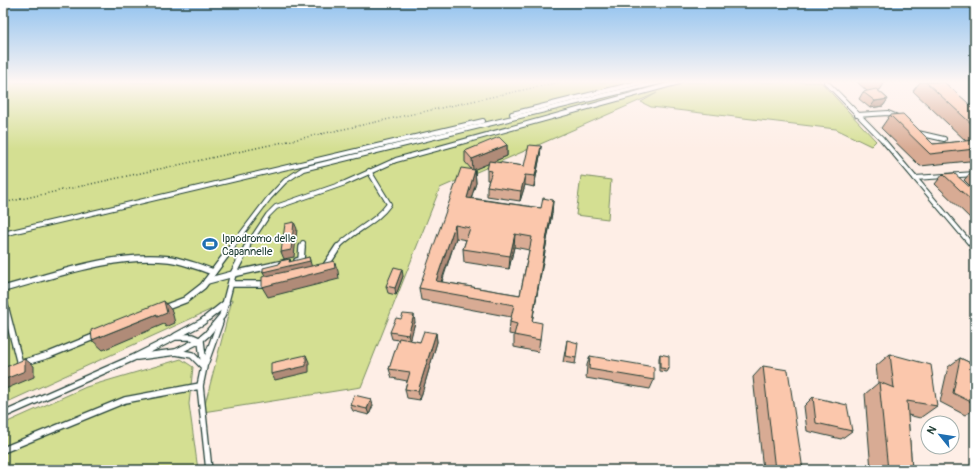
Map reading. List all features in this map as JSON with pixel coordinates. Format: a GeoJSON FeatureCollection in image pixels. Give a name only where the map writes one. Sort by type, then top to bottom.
{"type":"FeatureCollection","features":[{"type":"Feature","properties":{"kind":"lane"},"geometry":{"type":"LineString","coordinates":[[3,234],[549,104]]}},
{"type":"Feature","properties":{"kind":"lane"},"geometry":{"type":"LineString","coordinates":[[159,310],[190,296],[207,281],[273,193],[289,177],[303,168],[568,104]]}},
{"type":"Feature","properties":{"kind":"lane"},"geometry":{"type":"LineString","coordinates":[[209,470],[200,386],[204,367],[222,316],[233,274],[249,243],[268,215],[276,207],[345,183],[396,160],[597,104]]}},
{"type":"Feature","properties":{"kind":"lane"},"geometry":{"type":"LineString","coordinates":[[847,104],[882,139],[975,250]]}},
{"type":"Feature","properties":{"kind":"lane"},"geometry":{"type":"LineString","coordinates":[[857,115],[891,114],[897,116],[905,123]]}},
{"type":"Feature","properties":{"kind":"lane"},"geometry":{"type":"LineString","coordinates":[[914,131],[927,136],[944,139]]}},
{"type":"Feature","properties":{"kind":"lane"},"geometry":{"type":"LineString","coordinates":[[322,270],[331,254],[338,246],[382,212],[389,202],[369,171]]}},
{"type":"Feature","properties":{"kind":"lane"},"geometry":{"type":"LineString","coordinates":[[914,178],[975,174]]}},
{"type":"Feature","properties":{"kind":"lane"},"geometry":{"type":"LineString","coordinates":[[951,176],[956,180]]}},
{"type":"Feature","properties":{"kind":"lane"},"geometry":{"type":"LineString","coordinates":[[207,281],[233,274],[302,260],[303,243]]}},
{"type":"Feature","properties":{"kind":"lane"},"geometry":{"type":"LineString","coordinates":[[3,289],[98,265],[136,259],[168,259],[185,262],[213,272]]}},
{"type":"Feature","properties":{"kind":"lane"},"geometry":{"type":"LineString","coordinates":[[231,284],[270,283]]}},
{"type":"Feature","properties":{"kind":"lane"},"geometry":{"type":"LineString","coordinates":[[3,298],[17,365],[49,355],[100,334]]}},
{"type":"Feature","properties":{"kind":"lane"},"geometry":{"type":"LineString","coordinates":[[3,415],[134,358],[202,322],[226,303]]}},
{"type":"Feature","properties":{"kind":"lane"},"geometry":{"type":"LineString","coordinates":[[176,352],[200,340],[214,327],[222,316]]}},
{"type":"Feature","properties":{"kind":"lane"},"geometry":{"type":"LineString","coordinates":[[175,336],[192,337],[200,340],[203,345],[204,367]]}},
{"type":"Feature","properties":{"kind":"lane"},"geometry":{"type":"LineString","coordinates":[[134,358],[176,352],[189,353],[194,355],[204,367]]}},
{"type":"Feature","properties":{"kind":"lane"},"geometry":{"type":"LineString","coordinates":[[3,450],[121,402],[149,394],[200,386]]}},
{"type":"Feature","properties":{"kind":"path"},"geometry":{"type":"LineString","coordinates":[[3,203],[458,104]]}},
{"type":"Feature","properties":{"kind":"green space","name":"Ippodromo delle Capannelle"},"geometry":{"type":"Polygon","coordinates":[[[3,104],[632,104],[440,188],[361,387],[203,412],[232,300],[3,404],[3,104]]]}},
{"type":"Feature","properties":{"kind":"green space","name":"Ippodromo delle Capannelle"},"geometry":{"type":"Polygon","coordinates":[[[645,104],[842,104],[876,141],[871,146],[836,129],[651,107],[645,104]]]}},
{"type":"Feature","properties":{"kind":"green space"},"geometry":{"type":"Polygon","coordinates":[[[581,176],[611,180],[608,219],[576,215],[581,176]]]}},
{"type":"Feature","properties":{"kind":"green space"},"geometry":{"type":"Polygon","coordinates":[[[181,359],[193,367],[189,404],[198,470],[3,470],[3,424],[86,387],[181,359]]]}},
{"type":"Feature","properties":{"kind":"building"},"geometry":{"type":"Polygon","coordinates":[[[950,104],[969,104],[975,109],[975,127],[950,104]]]}},
{"type":"Feature","properties":{"kind":"building"},"geometry":{"type":"Polygon","coordinates":[[[903,114],[933,144],[975,140],[975,149],[930,154],[890,115],[903,114]]]}},
{"type":"Feature","properties":{"kind":"building"},"geometry":{"type":"Polygon","coordinates":[[[499,137],[507,145],[472,159],[465,151],[499,137]]]}},
{"type":"Feature","properties":{"kind":"building"},"geometry":{"type":"Polygon","coordinates":[[[529,145],[541,146],[535,176],[525,175],[521,191],[487,186],[492,171],[487,170],[489,161],[524,166],[529,145]]]}},
{"type":"Feature","properties":{"kind":"building"},"geometry":{"type":"Polygon","coordinates":[[[461,168],[475,170],[467,198],[541,208],[543,198],[553,200],[532,321],[542,323],[540,340],[514,335],[517,324],[510,322],[514,305],[419,288],[461,168]],[[455,225],[436,281],[520,295],[532,237],[515,234],[510,256],[463,249],[470,228],[455,225]]]}},
{"type":"Feature","properties":{"kind":"building"},"geometry":{"type":"Polygon","coordinates":[[[954,173],[975,191],[975,204],[943,174],[954,173]]]}},
{"type":"Feature","properties":{"kind":"building"},"geometry":{"type":"Polygon","coordinates":[[[294,222],[291,250],[281,252],[285,224],[294,222]]]}},
{"type":"Feature","properties":{"kind":"building"},"geometry":{"type":"Polygon","coordinates":[[[309,257],[310,261],[263,272],[263,268],[279,264],[280,261],[290,259],[289,262],[309,257]]]}},
{"type":"Feature","properties":{"kind":"building"},"geometry":{"type":"Polygon","coordinates":[[[334,261],[335,268],[262,287],[262,277],[334,261]]]}},
{"type":"Feature","properties":{"kind":"building"},"geometry":{"type":"Polygon","coordinates":[[[394,267],[402,269],[395,288],[386,286],[394,267]]]}},
{"type":"Feature","properties":{"kind":"building"},"geometry":{"type":"Polygon","coordinates":[[[164,301],[167,313],[157,317],[157,314],[92,340],[91,330],[164,301]]]}},
{"type":"Feature","properties":{"kind":"building"},"geometry":{"type":"Polygon","coordinates":[[[403,314],[414,315],[408,335],[390,332],[396,318],[401,319],[403,314]]]}},
{"type":"Feature","properties":{"kind":"building"},"geometry":{"type":"Polygon","coordinates":[[[424,331],[436,333],[418,391],[405,389],[410,372],[389,369],[399,338],[420,342],[424,331]]]}},
{"type":"Feature","properties":{"kind":"building"},"geometry":{"type":"Polygon","coordinates":[[[567,340],[578,343],[576,358],[565,356],[567,340]]]}},
{"type":"Feature","properties":{"kind":"building"},"geometry":{"type":"Polygon","coordinates":[[[660,354],[669,356],[669,369],[660,368],[660,354]]]}},
{"type":"Feature","properties":{"kind":"building"},"geometry":{"type":"Polygon","coordinates":[[[890,354],[931,365],[937,406],[907,401],[912,470],[888,470],[879,382],[894,388],[890,354]]]}},
{"type":"Feature","properties":{"kind":"building"},"geometry":{"type":"Polygon","coordinates":[[[306,355],[306,366],[271,374],[271,363],[306,355]]]}},
{"type":"Feature","properties":{"kind":"building"},"geometry":{"type":"Polygon","coordinates":[[[590,356],[654,367],[654,380],[589,369],[590,356]]]}},
{"type":"Feature","properties":{"kind":"building"},"geometry":{"type":"Polygon","coordinates":[[[960,358],[975,365],[975,404],[953,393],[960,358]]]}},
{"type":"Feature","properties":{"kind":"building"},"geometry":{"type":"Polygon","coordinates":[[[25,359],[25,371],[3,380],[3,368],[25,359]]]}},
{"type":"Feature","properties":{"kind":"building"},"geometry":{"type":"Polygon","coordinates":[[[763,366],[788,370],[803,470],[775,470],[763,366]]]}},
{"type":"Feature","properties":{"kind":"building"},"geometry":{"type":"Polygon","coordinates":[[[354,395],[371,399],[367,409],[350,405],[354,395]]]}},
{"type":"Feature","properties":{"kind":"building"},"geometry":{"type":"Polygon","coordinates":[[[813,397],[847,405],[852,431],[816,423],[813,397]]]}},
{"type":"Feature","properties":{"kind":"place","name":"Ippodromo delle Capannelle"},"geometry":{"type":"Point","coordinates":[210,244]}}]}
